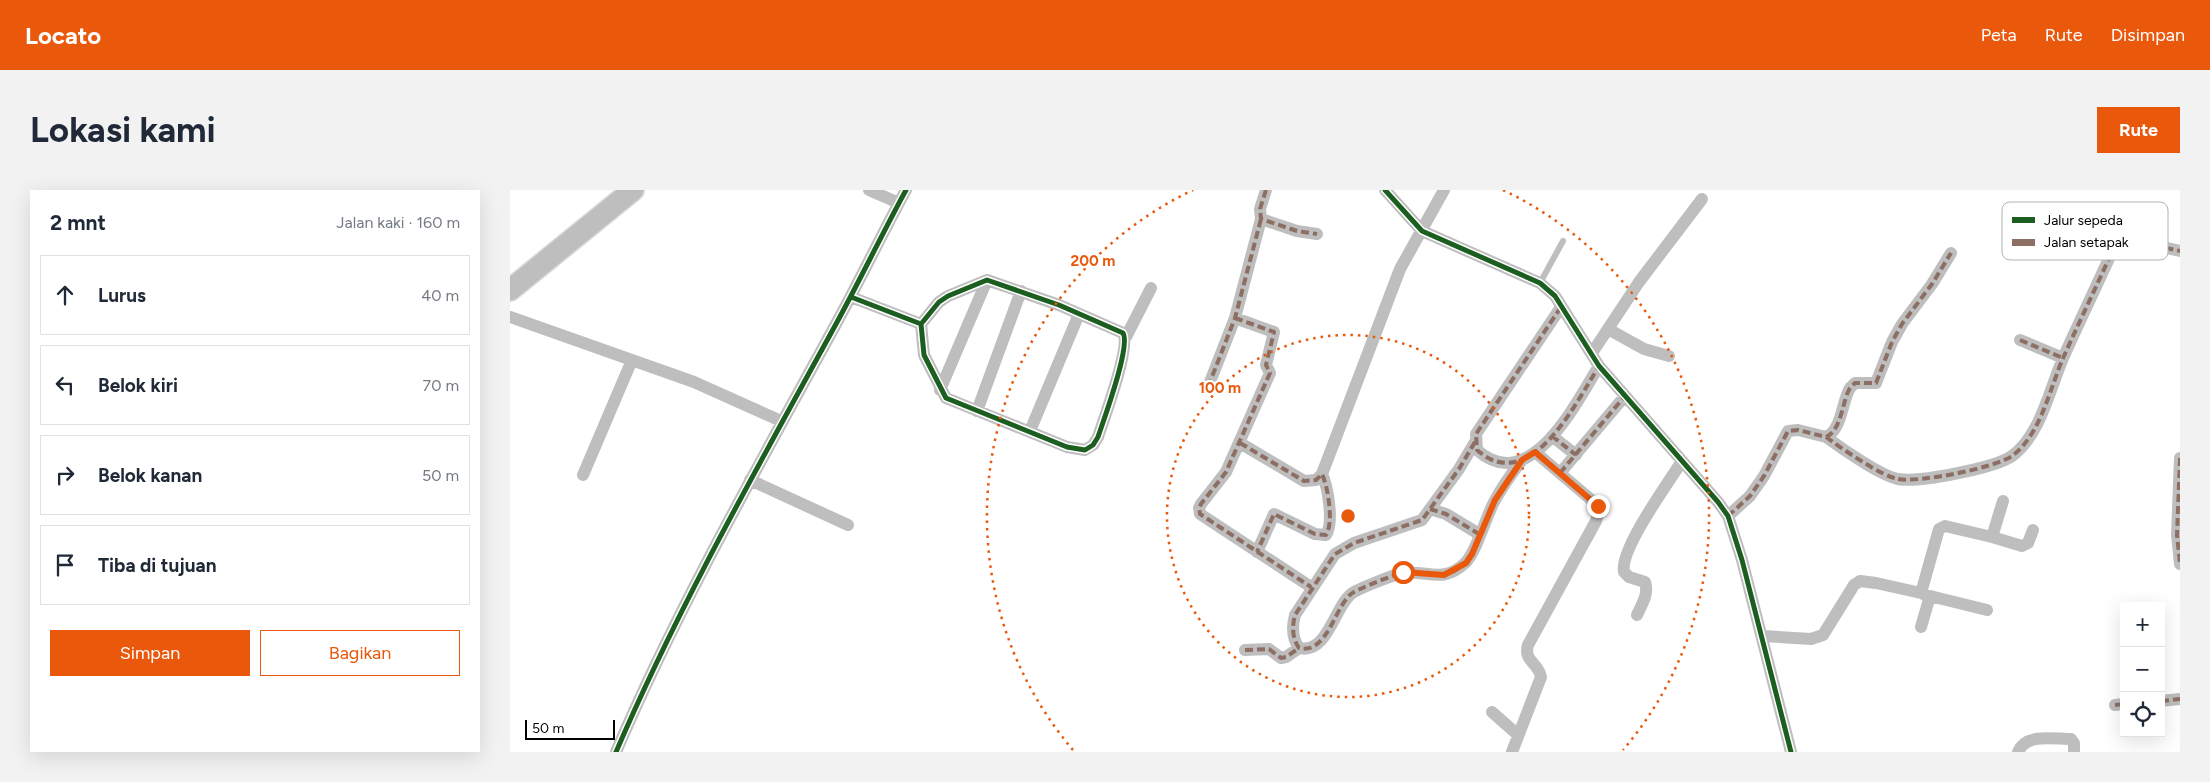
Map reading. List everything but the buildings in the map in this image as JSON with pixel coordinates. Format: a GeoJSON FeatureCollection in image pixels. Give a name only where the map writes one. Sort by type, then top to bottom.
{"type":"FeatureCollection","features":[{"type":"Feature","properties":{"kind":"highway"},"geometry":{"type":"LineString","coordinates":[[511,287],[633,190]]}},
{"type":"Feature","properties":{"kind":"street"},"geometry":{"type":"LineString","coordinates":[[869,190],[898,203]]}},
{"type":"Feature","properties":{"kind":"street"},"geometry":{"type":"LineString","coordinates":[[616,752],[637,703],[750,480],[851,296],[906,190]]}},
{"type":"Feature","properties":{"kind":"street"},"geometry":{"type":"LineString","coordinates":[[1208,387],[1235,318],[1262,219],[1260,209],[1266,190]]}},
{"type":"Feature","properties":{"kind":"street"},"geometry":{"type":"LineString","coordinates":[[1384,190],[1422,231],[1540,283],[1555,296],[1599,366],[1728,516],[1763,636],[1791,752]]}},
{"type":"Feature","properties":{"kind":"street"},"geometry":{"type":"LineString","coordinates":[[1240,443],[1304,482],[1316,480],[1322,474],[1400,269],[1444,190]]}},
{"type":"Feature","properties":{"kind":"street"},"geometry":{"type":"LineString","coordinates":[[1592,353],[1639,282],[1702,199]]}},
{"type":"Feature","properties":{"kind":"street"},"geometry":{"type":"LineString","coordinates":[[1262,219],[1297,231],[1317,234]]}},
{"type":"Feature","properties":{"kind":"street"},"geometry":{"type":"LineString","coordinates":[[1826,437],[1835,428],[1850,388],[1854,383],[1876,383],[1892,342],[1902,324],[1932,284],[1951,253]]}},
{"type":"Feature","properties":{"kind":"street"},"geometry":{"type":"LineString","coordinates":[[1728,516],[1750,496],[1764,476],[1788,431],[1798,430],[1826,437],[1852,455],[1897,479],[1912,480],[1970,471],[2011,457],[2023,445],[2039,420],[2063,358],[2110,260]]}},
{"type":"Feature","properties":{"kind":"street"},"geometry":{"type":"LineString","coordinates":[[940,390],[987,280]]}},
{"type":"Feature","properties":{"kind":"street"},"geometry":{"type":"LineString","coordinates":[[1126,337],[1123,332],[1113,327],[1022,291],[987,280],[948,296],[940,302],[921,324],[924,355],[940,390],[946,398],[1067,447],[1085,450],[1093,445],[1098,437],[1124,354],[1126,337],[1151,288]]}},
{"type":"Feature","properties":{"kind":"street"},"geometry":{"type":"LineString","coordinates":[[977,411],[1022,291]]}},
{"type":"Feature","properties":{"kind":"street"},"geometry":{"type":"LineString","coordinates":[[851,296],[921,324]]}},
{"type":"Feature","properties":{"kind":"street"},"geometry":{"type":"LineString","coordinates":[[1561,307],[1476,434],[1477,450],[1494,462],[1514,463],[1535,452],[1552,436],[1599,366]]}},
{"type":"Feature","properties":{"kind":"street"},"geometry":{"type":"LineString","coordinates":[[1030,431],[1079,314]]}},
{"type":"Feature","properties":{"kind":"street"},"geometry":{"type":"LineString","coordinates":[[510,317],[694,382],[781,421]]}},
{"type":"Feature","properties":{"kind":"street"},"geometry":{"type":"LineString","coordinates":[[1235,318],[1273,330],[1274,334],[1266,361],[1270,371],[1269,379],[1226,472],[1199,508],[1200,514],[1312,587]]}},
{"type":"Feature","properties":{"kind":"street"},"geometry":{"type":"LineString","coordinates":[[1608,329],[1644,349],[1669,356]]}},
{"type":"Feature","properties":{"kind":"street"},"geometry":{"type":"LineString","coordinates":[[2020,340],[2063,358]]}},
{"type":"Feature","properties":{"kind":"street"},"geometry":{"type":"LineString","coordinates":[[583,475],[632,360]]}},
{"type":"Feature","properties":{"kind":"street"},"geometry":{"type":"LineString","coordinates":[[1560,473],[1625,396]]}},
{"type":"Feature","properties":{"kind":"street"},"geometry":{"type":"LineString","coordinates":[[1552,436],[1576,455]]}},
{"type":"Feature","properties":{"kind":"street"},"geometry":{"type":"LineString","coordinates":[[1299,648],[1294,636],[1293,623],[1312,587],[1335,554],[1354,543],[1416,524],[1422,520],[1460,469],[1475,442]]}},
{"type":"Feature","properties":{"kind":"street"},"geometry":{"type":"LineString","coordinates":[[1512,752],[1541,677],[1539,670],[1530,662],[1527,655],[1528,645],[1598,516],[1596,503],[1535,452]]}},
{"type":"Feature","properties":{"kind":"street"},"geometry":{"type":"LineString","coordinates":[[2180,458],[2180,564]]}},
{"type":"Feature","properties":{"kind":"street"},"geometry":{"type":"LineString","coordinates":[[1246,650],[1269,649],[1281,658],[1286,657],[1299,648],[1304,649],[1317,643],[1328,632],[1344,601],[1355,592],[1403,572],[1436,576],[1455,570],[1466,563],[1472,554],[1495,500],[1522,460]]}},
{"type":"Feature","properties":{"kind":"street"},"geometry":{"type":"LineString","coordinates":[[1637,615],[1645,599],[1646,585],[1645,582],[1630,577],[1624,572],[1624,560],[1633,539],[1682,461]]}},
{"type":"Feature","properties":{"kind":"street"},"geometry":{"type":"LineString","coordinates":[[1257,552],[1274,514],[1315,534],[1326,534],[1330,523],[1328,491],[1322,474]]}},
{"type":"Feature","properties":{"kind":"street"},"geometry":{"type":"LineString","coordinates":[[750,480],[848,524]]}},
{"type":"Feature","properties":{"kind":"street"},"geometry":{"type":"LineString","coordinates":[[1992,537],[2003,501]]}},
{"type":"Feature","properties":{"kind":"street"},"geometry":{"type":"LineString","coordinates":[[1430,510],[1446,514],[1479,534]]}},
{"type":"Feature","properties":{"kind":"street"},"geometry":{"type":"LineString","coordinates":[[1921,627],[1936,536],[1941,528],[1945,526],[2022,546],[2028,543],[2033,530]]}},
{"type":"Feature","properties":{"kind":"street"},"geometry":{"type":"LineString","coordinates":[[1763,636],[1811,639],[1823,636],[1854,585],[1860,581],[1987,610]]}},
{"type":"Feature","properties":{"kind":"street"},"geometry":{"type":"LineString","coordinates":[[2165,700],[2180,699]]}},
{"type":"Feature","properties":{"kind":"street"},"geometry":{"type":"LineString","coordinates":[[1492,712],[1518,735]]}},
{"type":"Feature","properties":{"kind":"street"},"geometry":{"type":"LineString","coordinates":[[2020,748],[2028,740],[2071,739],[2074,743],[2074,752]]}},
{"type":"Feature","properties":{"kind":"lane"},"geometry":{"type":"LineString","coordinates":[[1540,283],[1563,240]]}},
{"type":"Feature","properties":{"kind":"marked path"},"geometry":{"type":"LineString","coordinates":[[1266,190],[1260,209],[1261,219],[1297,231],[1317,234]]}},
{"type":"Feature","properties":{"kind":"marked path"},"geometry":{"type":"LineString","coordinates":[[1208,387],[1235,318],[1261,219]]}},
{"type":"Feature","properties":{"kind":"marked path"},"geometry":{"type":"LineString","coordinates":[[2168,248],[2180,251]]}},
{"type":"Feature","properties":{"kind":"marked path"},"geometry":{"type":"LineString","coordinates":[[1728,516],[1750,496],[1764,476],[1788,431],[1798,430],[1826,437],[1839,422],[1850,388],[1855,383],[1876,383],[1892,342],[1902,324],[1932,284],[1951,253]]}},
{"type":"Feature","properties":{"kind":"marked path"},"geometry":{"type":"LineString","coordinates":[[1826,437],[1882,473],[1898,479],[1922,479],[1956,474],[2003,461],[2012,456],[2022,447],[2038,423],[2064,356],[2108,260]]}},
{"type":"Feature","properties":{"kind":"marked path"},"geometry":{"type":"LineString","coordinates":[[1561,307],[1476,434],[1477,450],[1497,461],[1515,462],[1533,454],[1549,440],[1564,421],[1599,366]]}},
{"type":"Feature","properties":{"kind":"marked path"},"geometry":{"type":"LineString","coordinates":[[1235,318],[1274,332],[1266,365],[1270,373],[1226,472],[1201,504],[1199,508],[1200,514],[1311,587]]}},
{"type":"Feature","properties":{"kind":"marked path"},"geometry":{"type":"LineString","coordinates":[[2020,340],[2063,358]]}},
{"type":"Feature","properties":{"kind":"marked path"},"geometry":{"type":"LineString","coordinates":[[1560,473],[1625,396]]}},
{"type":"Feature","properties":{"kind":"marked path"},"geometry":{"type":"LineString","coordinates":[[1552,436],[1576,455]]}},
{"type":"Feature","properties":{"kind":"marked path"},"geometry":{"type":"LineString","coordinates":[[1475,442],[1459,469],[1422,520],[1354,543],[1335,554],[1295,615],[1293,632],[1299,648],[1309,648],[1318,644],[1325,636],[1347,598],[1354,592],[1400,574],[1442,575],[1450,573],[1465,563],[1477,543],[1494,502],[1522,460]]}},
{"type":"Feature","properties":{"kind":"marked path"},"geometry":{"type":"LineString","coordinates":[[1240,443],[1304,481],[1316,480],[1322,474],[1328,496],[1330,522],[1326,535],[1315,534],[1274,514],[1257,552]]}},
{"type":"Feature","properties":{"kind":"marked path"},"geometry":{"type":"LineString","coordinates":[[2180,458],[2177,535],[2180,564]]}},
{"type":"Feature","properties":{"kind":"marked path"},"geometry":{"type":"LineString","coordinates":[[1430,509],[1446,514],[1479,534]]}},
{"type":"Feature","properties":{"kind":"marked path"},"geometry":{"type":"LineString","coordinates":[[1245,650],[1269,649],[1281,658],[1286,657],[1299,648]]}},
{"type":"Feature","properties":{"kind":"marked path"},"geometry":{"type":"LineString","coordinates":[[2165,701],[2180,699]]}},
{"type":"Feature","properties":{"kind":"marked path"},"geometry":{"type":"LineString","coordinates":[[2115,705],[2120,704]]}},
{"type":"Feature","properties":{"kind":"cycle path"},"geometry":{"type":"LineString","coordinates":[[616,752],[640,697],[693,589],[906,190]]}},
{"type":"Feature","properties":{"kind":"cycle path"},"geometry":{"type":"LineString","coordinates":[[1385,190],[1422,231],[1540,283],[1555,296],[1599,366],[1718,502],[1728,516],[1742,560],[1791,752]]}},
{"type":"Feature","properties":{"kind":"cycle path"},"geometry":{"type":"LineString","coordinates":[[851,297],[921,324],[924,355],[946,398],[1067,447],[1085,450],[1093,445],[1098,437],[1111,400],[1120,367],[1123,352],[1123,333],[1059,305],[987,280],[948,296],[939,302],[921,324]]}},
{"type":"Feature","properties":{"kind":"route"},"geometry":{"type":"LineString","coordinates":[[1403,572],[1414,572],[1428,576],[1444,575],[1466,563],[1472,554],[1495,500],[1522,460],[1535,452],[1598,506]]}}]}
